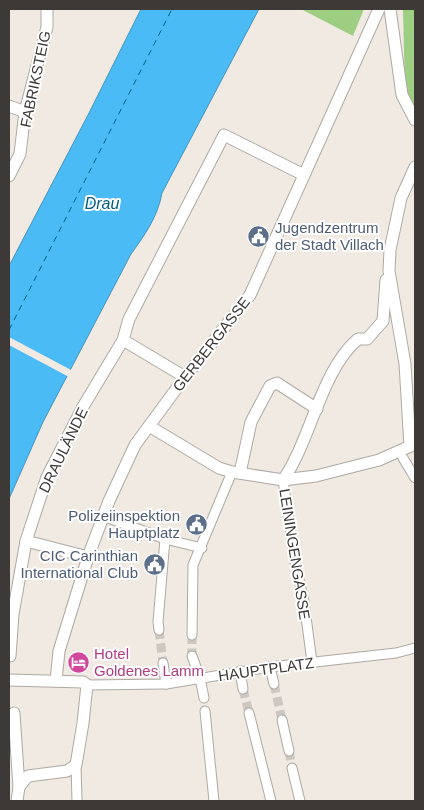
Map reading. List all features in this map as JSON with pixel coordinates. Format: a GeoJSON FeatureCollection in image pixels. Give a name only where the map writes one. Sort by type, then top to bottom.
{"type":"FeatureCollection","features":[{"type":"Feature","properties":{"kind":"street","name":"FABRIKSTEIG"},"geometry":{"type":"LineString","coordinates":[[9,176],[20,154],[25,112],[47,27],[47,9]]}},
{"type":"Feature","properties":{"kind":"street","name":"GERBERGASSE"},"geometry":{"type":"LineString","coordinates":[[56,681],[60,651],[88,557],[103,516],[135,445],[185,377],[250,295],[378,9]]}},
{"type":"Feature","properties":{"kind":"street"},"geometry":{"type":"LineString","coordinates":[[390,9],[402,95],[415,120]]}},
{"type":"Feature","properties":{"kind":"street"},"geometry":{"type":"LineString","coordinates":[[9,106],[25,112]]}},
{"type":"Feature","properties":{"kind":"street","name":"DRAULÄNDE"},"geometry":{"type":"LineString","coordinates":[[10,656],[13,614],[26,541],[47,477],[84,405],[123,340],[129,319],[224,135],[304,174]]}},
{"type":"Feature","properties":{"kind":"street"},"geometry":{"type":"LineString","coordinates":[[149,426],[220,468],[236,473],[283,480],[316,476],[380,460],[412,445],[412,406],[389,271],[390,250],[401,198],[415,167]]}},
{"type":"Feature","properties":{"kind":"street","name":"LEININGENGASSE"},"geometry":{"type":"LineString","coordinates":[[312,662],[304,602],[294,562],[283,480],[293,465],[334,371],[351,346],[358,339],[367,339],[383,321],[385,282],[389,271]]}},
{"type":"Feature","properties":{"kind":"street"},"geometry":{"type":"LineString","coordinates":[[123,340],[185,377]]}},
{"type":"Feature","properties":{"kind":"street"},"geometry":{"type":"LineString","coordinates":[[192,635],[193,565],[236,473],[251,422],[270,386],[277,383],[317,409]]}},
{"type":"Feature","properties":{"kind":"street"},"geometry":{"type":"LineString","coordinates":[[403,458],[415,478]]}},
{"type":"Feature","properties":{"kind":"street"},"geometry":{"type":"LineString","coordinates":[[103,516],[165,539],[202,548]]}},
{"type":"Feature","properties":{"kind":"street"},"geometry":{"type":"LineString","coordinates":[[159,630],[158,622],[165,539]]}},
{"type":"Feature","properties":{"kind":"street"},"geometry":{"type":"LineString","coordinates":[[26,541],[88,557]]}},
{"type":"Feature","properties":{"kind":"street","name":"HAUPTPLATZ"},"geometry":{"type":"LineString","coordinates":[[87,685],[166,684],[270,667],[396,654],[415,648]]}},
{"type":"Feature","properties":{"kind":"street"},"geometry":{"type":"LineString","coordinates":[[192,656],[200,678],[204,698]]}},
{"type":"Feature","properties":{"kind":"street"},"geometry":{"type":"LineString","coordinates":[[163,663],[166,684]]}},
{"type":"Feature","properties":{"kind":"street"},"geometry":{"type":"LineString","coordinates":[[270,667],[274,684]]}},
{"type":"Feature","properties":{"kind":"street"},"geometry":{"type":"LineString","coordinates":[[240,671],[244,689]]}},
{"type":"Feature","properties":{"kind":"street"},"geometry":{"type":"LineString","coordinates":[[9,680],[83,682],[87,685],[76,765],[77,801]]}},
{"type":"Feature","properties":{"kind":"street"},"geometry":{"type":"LineString","coordinates":[[205,712],[214,801]]}},
{"type":"Feature","properties":{"kind":"street"},"geometry":{"type":"LineString","coordinates":[[14,713],[18,786],[17,801]]}},
{"type":"Feature","properties":{"kind":"street"},"geometry":{"type":"LineString","coordinates":[[249,713],[272,801]]}},
{"type":"Feature","properties":{"kind":"street"},"geometry":{"type":"LineString","coordinates":[[282,720],[289,751]]}},
{"type":"Feature","properties":{"kind":"street"},"geometry":{"type":"LineString","coordinates":[[18,786],[28,776],[67,771],[76,765]]}},
{"type":"Feature","properties":{"kind":"street"},"geometry":{"type":"LineString","coordinates":[[292,768],[300,801]]}},
{"type":"Feature","properties":{"kind":"green space"},"geometry":{"type":"Polygon","coordinates":[[[301,9],[364,9],[353,36],[301,9]]]}},
{"type":"Feature","properties":{"kind":"green space"},"geometry":{"type":"Polygon","coordinates":[[[403,9],[415,9],[415,105],[409,101],[405,92],[403,9]]]}},
{"type":"Feature","properties":{"kind":"water","name":"Drau"},"geometry":{"type":"Polygon","coordinates":[[[141,9],[259,9],[162,193],[150,225],[131,254],[43,422],[9,499],[9,266],[141,9]]]}},
{"type":"Feature","properties":{"kind":"pier"},"geometry":{"type":"Polygon","coordinates":[[[9,337],[73,371],[69,377],[9,345],[9,337]]]}},
{"type":"Feature","properties":{"kind":"ferry route"},"geometry":{"type":"LineString","coordinates":[[9,330],[172,9]]}},
{"type":"Feature","properties":{"kind":"tunnel"},"geometry":{"type":"LineString","coordinates":[[159,630],[163,663]]}},
{"type":"Feature","properties":{"kind":"tunnel"},"geometry":{"type":"LineString","coordinates":[[192,635],[192,656]]}},
{"type":"Feature","properties":{"kind":"tunnel"},"geometry":{"type":"LineString","coordinates":[[274,684],[282,720]]}},
{"type":"Feature","properties":{"kind":"tunnel"},"geometry":{"type":"LineString","coordinates":[[243,689],[249,713]]}},
{"type":"Feature","properties":{"kind":"tunnel"},"geometry":{"type":"LineString","coordinates":[[289,751],[292,768]]}},
{"type":"Feature","properties":{"kind":"place","name":"Jugendzentrum der Stadt Villach"},"geometry":{"type":"Point","coordinates":[259,236]}},
{"type":"Feature","properties":{"kind":"place","name":"Polizeiinspektion Hauptplatz"},"geometry":{"type":"Point","coordinates":[196,524]}},
{"type":"Feature","properties":{"kind":"place","name":"CIC Carinthian International Club"},"geometry":{"type":"Point","coordinates":[154,564]}},
{"type":"Feature","properties":{"kind":"place","name":"Hotel Goldenes Lamm"},"geometry":{"type":"Point","coordinates":[78,662]}}]}
